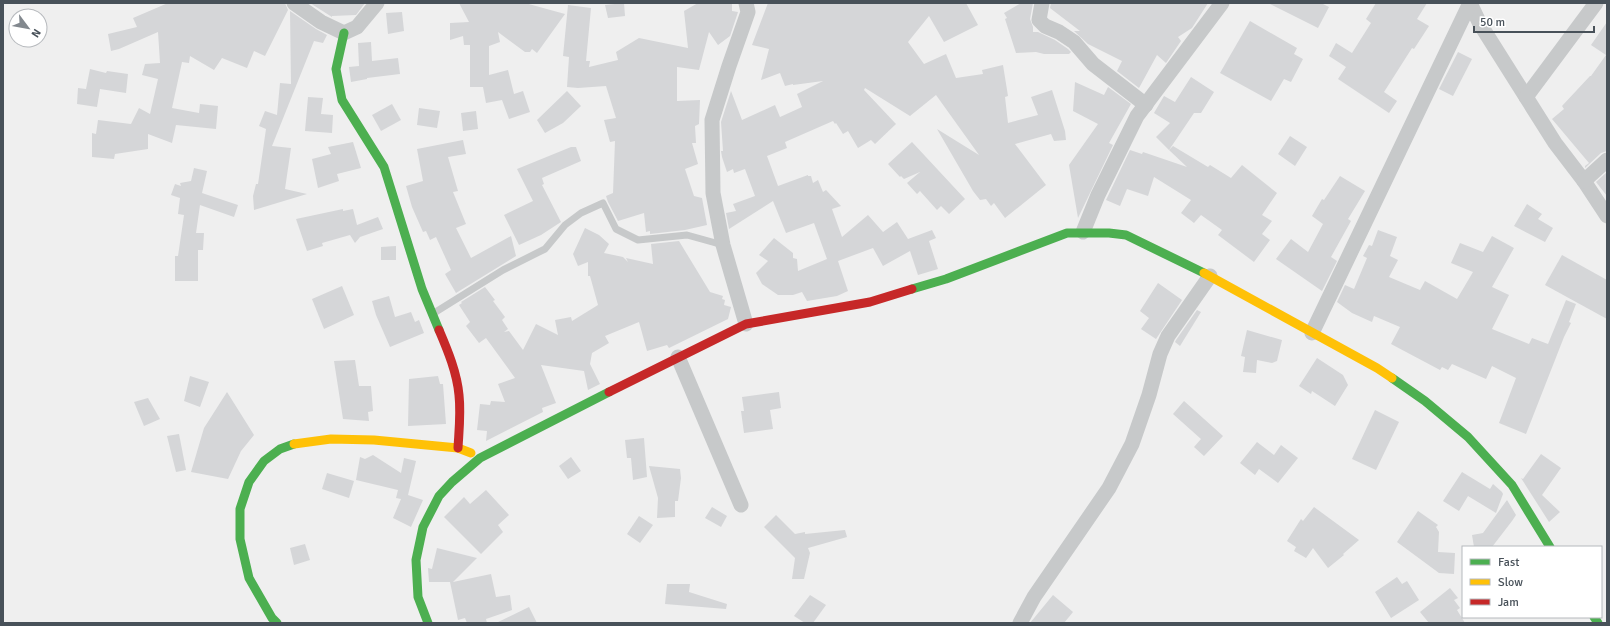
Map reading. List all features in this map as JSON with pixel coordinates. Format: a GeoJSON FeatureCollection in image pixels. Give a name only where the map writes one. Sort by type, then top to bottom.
{"type":"FeatureCollection","features":[{"type":"Feature","properties":{"kind":"street"},"geometry":{"type":"LineString","coordinates":[[294,3],[321,22],[344,33]]}},
{"type":"Feature","properties":{"kind":"street"},"geometry":{"type":"LineString","coordinates":[[344,33],[357,27],[377,3]]}},
{"type":"Feature","properties":{"kind":"street"},"geometry":{"type":"LineString","coordinates":[[746,3],[748,12],[712,120],[713,193],[723,245],[746,324]]}},
{"type":"Feature","properties":{"kind":"street"},"geometry":{"type":"LineString","coordinates":[[1042,3],[1040,20],[1045,26],[1059,32],[1074,42],[1093,64],[1146,105]]}},
{"type":"Feature","properties":{"kind":"street"},"geometry":{"type":"LineString","coordinates":[[1083,232],[1098,195],[1133,124],[1222,3]]}},
{"type":"Feature","properties":{"kind":"street"},"geometry":{"type":"LineString","coordinates":[[1470,3],[1480,24],[1554,143],[1584,181],[1607,216]]}},
{"type":"Feature","properties":{"kind":"street"},"geometry":{"type":"LineString","coordinates":[[1312,333],[1470,3]]}},
{"type":"Feature","properties":{"kind":"street"},"geometry":{"type":"LineString","coordinates":[[1526,97],[1596,3]]}},
{"type":"Feature","properties":{"kind":"street"},"geometry":{"type":"LineString","coordinates":[[344,33],[336,69],[342,100],[384,167],[422,290],[449,354],[459,394],[460,424],[458,448]]}},
{"type":"Feature","properties":{"kind":"street"},"geometry":{"type":"LineString","coordinates":[[1584,181],[1607,160]]}},
{"type":"Feature","properties":{"kind":"street"},"geometry":{"type":"LineString","coordinates":[[428,623],[418,597],[416,560],[422,527],[439,496],[452,482],[480,458],[746,324],[870,302],[946,279],[1068,233],[1083,232],[1126,235],[1210,276],[1377,368],[1425,401],[1468,437],[1512,485],[1549,546]]}},
{"type":"Feature","properties":{"kind":"street"},"geometry":{"type":"LineString","coordinates":[[1020,623],[1034,597],[1109,488],[1132,444],[1149,394],[1160,354],[1168,336],[1210,276]]}},
{"type":"Feature","properties":{"kind":"street"},"geometry":{"type":"LineString","coordinates":[[678,357],[742,505]]}},
{"type":"Feature","properties":{"kind":"street"},"geometry":{"type":"LineString","coordinates":[[277,623],[272,618],[249,578],[240,539],[240,509],[249,482],[264,461],[280,449],[297,443],[331,439],[374,440],[458,448],[480,458]]}},
{"type":"Feature","properties":{"kind":"lane"},"geometry":{"type":"LineString","coordinates":[[432,314],[503,270],[545,249],[565,225],[581,213],[603,203],[616,229],[638,240],[687,235],[723,245]]}},
{"type":"Feature","properties":{"kind":"building"},"geometry":{"type":"Polygon","coordinates":[[[168,3],[285,3],[288,10],[265,56],[254,51],[247,68],[222,58],[214,70],[190,56],[189,63],[182,62],[172,108],[199,113],[200,104],[218,106],[216,129],[176,125],[172,143],[148,134],[148,149],[115,154],[114,159],[92,157],[92,133],[96,134],[98,120],[131,124],[139,108],[150,114],[158,79],[142,75],[145,64],[160,63],[158,32],[111,51],[108,34],[137,27],[133,18],[168,3]]]}},
{"type":"Feature","properties":{"kind":"building"},"geometry":{"type":"Polygon","coordinates":[[[310,3],[365,3],[356,15],[332,17],[310,3]]]}},
{"type":"Feature","properties":{"kind":"building"},"geometry":{"type":"Polygon","coordinates":[[[459,3],[525,3],[565,14],[537,53],[532,49],[530,52],[525,52],[498,32],[500,42],[489,46],[489,75],[508,70],[514,94],[523,91],[530,112],[509,119],[502,100],[486,103],[483,87],[470,87],[470,45],[464,45],[463,36],[450,40],[450,23],[469,22],[459,3]]]}},
{"type":"Feature","properties":{"kind":"building"},"geometry":{"type":"Polygon","coordinates":[[[624,3],[625,16],[608,18],[605,5],[624,3]]]}},
{"type":"Feature","properties":{"kind":"building"},"geometry":{"type":"Polygon","coordinates":[[[698,3],[732,3],[732,11],[738,12],[730,36],[718,45],[709,32],[699,70],[677,67],[677,101],[700,100],[699,124],[695,126],[696,143],[692,143],[698,164],[685,169],[694,196],[702,198],[707,225],[685,230],[650,234],[650,231],[646,232],[644,213],[618,221],[608,202],[606,196],[613,193],[615,141],[610,142],[604,120],[616,118],[606,86],[578,88],[567,87],[569,57],[563,56],[568,5],[591,8],[586,61],[590,61],[589,67],[618,60],[616,52],[639,38],[688,48],[684,11],[698,3]]]}},
{"type":"Feature","properties":{"kind":"building"},"geometry":{"type":"Polygon","coordinates":[[[768,3],[966,3],[978,25],[944,42],[929,16],[908,42],[924,64],[946,54],[956,78],[983,74],[982,70],[1003,65],[1008,96],[1005,97],[1008,123],[1038,115],[1031,97],[1052,90],[1065,131],[1066,140],[1054,141],[1051,134],[1015,144],[1046,185],[1005,218],[994,203],[991,206],[986,199],[980,200],[973,191],[937,129],[979,155],[936,95],[910,116],[865,88],[864,90],[896,124],[875,144],[871,140],[858,148],[848,131],[843,134],[833,121],[785,142],[787,148],[767,156],[778,186],[808,175],[811,176],[813,183],[818,180],[823,192],[826,190],[841,206],[832,209],[842,237],[868,215],[883,232],[897,222],[908,239],[932,230],[936,238],[929,241],[938,269],[918,275],[910,251],[883,266],[873,248],[838,261],[848,291],[837,296],[807,301],[802,292],[793,295],[778,295],[762,284],[756,273],[768,261],[759,255],[774,238],[793,253],[793,258],[797,259],[798,271],[827,259],[814,223],[786,233],[773,201],[729,229],[726,213],[736,211],[733,204],[755,196],[745,169],[734,173],[733,169],[727,172],[721,151],[723,151],[721,122],[731,91],[742,120],[775,105],[780,117],[802,107],[797,94],[823,81],[785,86],[780,73],[761,80],[769,49],[752,45],[768,3]]]}},
{"type":"Feature","properties":{"kind":"building"},"geometry":{"type":"Polygon","coordinates":[[[1021,3],[1033,3],[1030,19],[1033,32],[1038,32],[1055,40],[1071,52],[1069,54],[1044,54],[1036,52],[1016,53],[1005,19],[1007,18],[1004,13],[1021,3]]]}},
{"type":"Feature","properties":{"kind":"building"},"geometry":{"type":"Polygon","coordinates":[[[1051,3],[1208,3],[1192,28],[1178,37],[1181,41],[1166,63],[1157,55],[1139,88],[1117,71],[1122,61],[1088,44],[1074,31],[1080,31],[1050,8],[1051,3]]]}},
{"type":"Feature","properties":{"kind":"building"},"geometry":{"type":"Polygon","coordinates":[[[1268,3],[1321,3],[1329,7],[1318,28],[1268,3]]]}},
{"type":"Feature","properties":{"kind":"building"},"geometry":{"type":"Polygon","coordinates":[[[1376,3],[1427,3],[1417,19],[1429,26],[1414,49],[1412,48],[1384,92],[1397,101],[1389,113],[1338,79],[1346,67],[1329,56],[1336,43],[1352,53],[1371,23],[1366,19],[1376,3]]]}},
{"type":"Feature","properties":{"kind":"building"},"geometry":{"type":"Polygon","coordinates":[[[290,11],[327,35],[323,43],[314,41],[272,146],[291,148],[285,189],[307,194],[254,210],[253,196],[256,184],[258,184],[266,129],[259,126],[265,111],[277,115],[280,83],[291,84],[290,11]]]}},
{"type":"Feature","properties":{"kind":"building"},"geometry":{"type":"Polygon","coordinates":[[[402,12],[404,31],[388,34],[386,13],[402,12]]]}},
{"type":"Feature","properties":{"kind":"building"},"geometry":{"type":"Polygon","coordinates":[[[1250,21],[1297,48],[1294,54],[1303,59],[1291,82],[1284,79],[1271,101],[1220,73],[1250,21]]]}},
{"type":"Feature","properties":{"kind":"building"},"geometry":{"type":"Polygon","coordinates":[[[1607,22],[1607,151],[1601,153],[1585,168],[1585,166],[1589,163],[1552,119],[1564,109],[1562,106],[1591,76],[1606,55],[1591,45],[1607,22]]]}},
{"type":"Feature","properties":{"kind":"building"},"geometry":{"type":"Polygon","coordinates":[[[371,42],[372,61],[398,58],[400,74],[367,78],[351,82],[349,67],[359,66],[358,43],[371,42]]]}},
{"type":"Feature","properties":{"kind":"building"},"geometry":{"type":"Polygon","coordinates":[[[1458,52],[1472,59],[1453,96],[1439,89],[1458,52]]]}},
{"type":"Feature","properties":{"kind":"building"},"geometry":{"type":"Polygon","coordinates":[[[90,69],[106,73],[107,71],[128,74],[126,93],[100,89],[97,107],[77,104],[78,88],[86,89],[90,69]]]}},
{"type":"Feature","properties":{"kind":"building"},"geometry":{"type":"Polygon","coordinates":[[[1191,77],[1214,92],[1201,113],[1194,113],[1169,150],[1156,137],[1170,123],[1154,113],[1164,96],[1175,102],[1191,77]]]}},
{"type":"Feature","properties":{"kind":"building"},"geometry":{"type":"Polygon","coordinates":[[[1075,82],[1104,95],[1108,87],[1131,104],[1109,143],[1113,145],[1078,218],[1069,165],[1098,124],[1073,111],[1075,82]]]}},
{"type":"Feature","properties":{"kind":"building"},"geometry":{"type":"Polygon","coordinates":[[[567,91],[581,106],[563,123],[545,133],[537,120],[567,91]]]}},
{"type":"Feature","properties":{"kind":"building"},"geometry":{"type":"Polygon","coordinates":[[[308,97],[323,98],[321,114],[333,115],[332,133],[305,131],[308,97]]]}},
{"type":"Feature","properties":{"kind":"building"},"geometry":{"type":"Polygon","coordinates":[[[392,104],[401,120],[381,131],[372,115],[392,104]]]}},
{"type":"Feature","properties":{"kind":"building"},"geometry":{"type":"Polygon","coordinates":[[[419,108],[440,111],[437,128],[417,125],[419,108]]]}},
{"type":"Feature","properties":{"kind":"building"},"geometry":{"type":"Polygon","coordinates":[[[476,111],[478,129],[463,131],[461,113],[476,111]]]}},
{"type":"Feature","properties":{"kind":"building"},"geometry":{"type":"Polygon","coordinates":[[[1290,136],[1307,147],[1295,166],[1278,154],[1290,136]]]}},
{"type":"Feature","properties":{"kind":"building"},"geometry":{"type":"Polygon","coordinates":[[[463,140],[466,154],[448,157],[458,191],[453,192],[466,224],[456,228],[471,258],[511,236],[516,256],[456,293],[445,274],[451,270],[436,237],[430,240],[426,231],[423,232],[412,207],[406,186],[423,181],[417,149],[463,140]]]}},
{"type":"Feature","properties":{"kind":"building"},"geometry":{"type":"Polygon","coordinates":[[[353,142],[361,168],[337,174],[339,181],[318,188],[312,159],[331,154],[328,147],[353,142]]]}},
{"type":"Feature","properties":{"kind":"building"},"geometry":{"type":"Polygon","coordinates":[[[912,142],[965,199],[949,214],[941,206],[937,210],[920,191],[917,194],[907,183],[920,172],[904,179],[901,176],[900,177],[888,164],[912,142]]]}},
{"type":"Feature","properties":{"kind":"building"},"geometry":{"type":"Polygon","coordinates":[[[1173,146],[1208,167],[1210,165],[1231,178],[1242,165],[1277,193],[1262,215],[1272,221],[1262,234],[1270,240],[1254,262],[1218,235],[1222,230],[1201,215],[1194,223],[1181,213],[1191,200],[1154,177],[1148,196],[1127,189],[1120,206],[1106,200],[1130,150],[1142,154],[1143,152],[1187,167],[1169,150],[1173,146]]]}},
{"type":"Feature","properties":{"kind":"building"},"geometry":{"type":"Polygon","coordinates":[[[571,147],[576,147],[581,161],[542,178],[544,184],[542,185],[561,222],[541,235],[519,245],[504,215],[533,201],[517,169],[571,147]]]}},
{"type":"Feature","properties":{"kind":"building"},"geometry":{"type":"Polygon","coordinates":[[[194,168],[207,171],[202,193],[238,205],[234,217],[200,205],[196,233],[204,233],[203,250],[198,250],[198,281],[175,281],[175,256],[178,256],[184,215],[178,214],[180,198],[171,195],[175,184],[181,186],[180,183],[191,181],[194,168]]]}},
{"type":"Feature","properties":{"kind":"building"},"geometry":{"type":"Polygon","coordinates":[[[1607,172],[1607,196],[1596,182],[1607,172]]]}},
{"type":"Feature","properties":{"kind":"building"},"geometry":{"type":"Polygon","coordinates":[[[1340,176],[1365,191],[1348,219],[1351,221],[1331,257],[1337,261],[1322,291],[1276,259],[1291,239],[1308,252],[1323,224],[1312,216],[1322,199],[1324,200],[1340,176]]]}},
{"type":"Feature","properties":{"kind":"building"},"geometry":{"type":"Polygon","coordinates":[[[1527,204],[1542,214],[1538,219],[1553,228],[1545,242],[1514,226],[1527,204]]]}},
{"type":"Feature","properties":{"kind":"building"},"geometry":{"type":"Polygon","coordinates":[[[343,209],[343,211],[353,209],[357,225],[378,217],[383,229],[360,237],[355,243],[350,235],[322,243],[323,246],[307,251],[296,219],[343,209]]]}},
{"type":"Feature","properties":{"kind":"building"},"geometry":{"type":"Polygon","coordinates":[[[585,228],[599,235],[609,244],[604,253],[623,257],[628,262],[626,258],[653,264],[651,244],[679,241],[710,292],[723,296],[722,299],[725,300],[724,305],[731,307],[728,319],[669,348],[667,345],[647,351],[639,322],[605,336],[609,343],[592,353],[590,364],[600,384],[588,390],[584,371],[541,365],[556,403],[542,408],[543,412],[486,441],[487,431],[477,430],[480,404],[490,405],[491,401],[505,402],[498,384],[515,378],[486,338],[479,343],[466,326],[470,322],[459,305],[462,303],[461,302],[485,287],[505,317],[502,320],[508,329],[504,332],[509,331],[523,350],[536,324],[558,335],[555,320],[571,317],[572,321],[598,305],[590,276],[588,276],[588,262],[578,266],[573,254],[585,228]]]}},
{"type":"Feature","properties":{"kind":"building"},"geometry":{"type":"Polygon","coordinates":[[[1378,230],[1397,237],[1390,256],[1398,260],[1389,277],[1420,290],[1425,281],[1457,299],[1473,272],[1451,263],[1460,243],[1483,252],[1492,236],[1514,248],[1492,287],[1509,295],[1492,329],[1529,344],[1532,338],[1548,344],[1566,300],[1576,304],[1569,322],[1571,323],[1564,337],[1526,434],[1499,423],[1516,378],[1492,366],[1486,379],[1452,364],[1448,370],[1442,367],[1440,370],[1391,344],[1400,327],[1374,316],[1372,322],[1352,313],[1337,302],[1345,285],[1354,289],[1367,258],[1363,256],[1369,245],[1372,246],[1378,230]]]}},
{"type":"Feature","properties":{"kind":"building"},"geometry":{"type":"Polygon","coordinates":[[[396,246],[396,260],[381,260],[381,247],[396,246]]]}},
{"type":"Feature","properties":{"kind":"building"},"geometry":{"type":"Polygon","coordinates":[[[1562,255],[1607,280],[1607,319],[1545,285],[1562,255]]]}},
{"type":"Feature","properties":{"kind":"building"},"geometry":{"type":"Polygon","coordinates":[[[1158,283],[1182,300],[1156,339],[1141,329],[1149,318],[1140,311],[1158,283]]]}},
{"type":"Feature","properties":{"kind":"building"},"geometry":{"type":"Polygon","coordinates":[[[342,286],[354,315],[324,329],[312,299],[342,286]]]}},
{"type":"Feature","properties":{"kind":"building"},"geometry":{"type":"Polygon","coordinates":[[[389,296],[395,317],[411,312],[415,322],[419,320],[424,333],[390,347],[376,315],[372,301],[389,296]]]}},
{"type":"Feature","properties":{"kind":"building"},"geometry":{"type":"Polygon","coordinates":[[[1197,310],[1201,312],[1180,346],[1175,342],[1197,310]]]}},
{"type":"Feature","properties":{"kind":"building"},"geometry":{"type":"Polygon","coordinates":[[[1247,330],[1282,340],[1277,361],[1272,363],[1257,360],[1256,373],[1243,372],[1245,357],[1241,356],[1247,330]]]}},
{"type":"Feature","properties":{"kind":"building"},"geometry":{"type":"Polygon","coordinates":[[[1317,358],[1343,375],[1348,385],[1335,406],[1312,391],[1311,394],[1299,386],[1317,358]]]}},
{"type":"Feature","properties":{"kind":"building"},"geometry":{"type":"Polygon","coordinates":[[[355,360],[359,386],[371,386],[373,411],[368,412],[369,421],[343,419],[334,361],[355,360]]]}},
{"type":"Feature","properties":{"kind":"building"},"geometry":{"type":"Polygon","coordinates":[[[190,376],[209,382],[200,407],[184,401],[190,376]]]}},
{"type":"Feature","properties":{"kind":"building"},"geometry":{"type":"Polygon","coordinates":[[[438,376],[440,384],[443,384],[446,424],[408,426],[409,379],[438,376]]]}},
{"type":"Feature","properties":{"kind":"building"},"geometry":{"type":"Polygon","coordinates":[[[227,392],[254,435],[241,451],[228,479],[191,472],[204,428],[227,392]]]}},
{"type":"Feature","properties":{"kind":"building"},"geometry":{"type":"Polygon","coordinates":[[[779,392],[781,408],[770,410],[773,429],[744,433],[741,411],[744,411],[742,397],[779,392]]]}},
{"type":"Feature","properties":{"kind":"building"},"geometry":{"type":"Polygon","coordinates":[[[148,398],[160,419],[144,426],[134,402],[148,398]]]}},
{"type":"Feature","properties":{"kind":"building"},"geometry":{"type":"Polygon","coordinates":[[[1184,401],[1223,436],[1204,456],[1194,447],[1201,439],[1173,414],[1184,401]]]}},
{"type":"Feature","properties":{"kind":"building"},"geometry":{"type":"Polygon","coordinates":[[[1375,410],[1399,422],[1376,470],[1352,459],[1375,410]]]}},
{"type":"Feature","properties":{"kind":"building"},"geometry":{"type":"Polygon","coordinates":[[[179,434],[186,470],[176,472],[167,436],[179,434]]]}},
{"type":"Feature","properties":{"kind":"building"},"geometry":{"type":"Polygon","coordinates":[[[644,438],[647,477],[633,480],[631,458],[627,458],[625,440],[644,438]]]}},
{"type":"Feature","properties":{"kind":"building"},"geometry":{"type":"Polygon","coordinates":[[[1257,442],[1274,455],[1281,445],[1298,458],[1278,483],[1259,469],[1255,475],[1240,463],[1257,442]]]}},
{"type":"Feature","properties":{"kind":"building"},"geometry":{"type":"Polygon","coordinates":[[[1541,454],[1561,468],[1542,495],[1560,512],[1549,522],[1521,478],[1523,479],[1541,454]]]}},
{"type":"Feature","properties":{"kind":"building"},"geometry":{"type":"Polygon","coordinates":[[[373,455],[401,473],[404,458],[416,461],[408,495],[423,500],[411,527],[393,518],[401,499],[396,498],[398,490],[356,480],[360,457],[365,459],[373,455]]]}},
{"type":"Feature","properties":{"kind":"building"},"geometry":{"type":"Polygon","coordinates":[[[571,457],[581,471],[568,479],[559,466],[571,457]]]}},
{"type":"Feature","properties":{"kind":"building"},"geometry":{"type":"Polygon","coordinates":[[[649,466],[680,469],[681,478],[678,501],[675,501],[675,517],[657,518],[658,498],[649,466]]]}},
{"type":"Feature","properties":{"kind":"building"},"geometry":{"type":"Polygon","coordinates":[[[1462,472],[1490,489],[1493,484],[1502,492],[1503,494],[1496,513],[1468,496],[1459,511],[1443,501],[1462,472]]]}},
{"type":"Feature","properties":{"kind":"building"},"geometry":{"type":"Polygon","coordinates":[[[327,473],[354,481],[349,498],[322,489],[327,473]]]}},
{"type":"Feature","properties":{"kind":"building"},"geometry":{"type":"Polygon","coordinates":[[[486,490],[509,515],[498,525],[503,532],[481,554],[444,517],[464,497],[470,504],[486,490]]]}},
{"type":"Feature","properties":{"kind":"building"},"geometry":{"type":"Polygon","coordinates":[[[1507,500],[1516,515],[1512,521],[1493,546],[1474,546],[1472,535],[1483,533],[1507,500]]]}},
{"type":"Feature","properties":{"kind":"building"},"geometry":{"type":"Polygon","coordinates":[[[712,507],[727,516],[721,527],[705,518],[712,507]]]}},
{"type":"Feature","properties":{"kind":"building"},"geometry":{"type":"Polygon","coordinates":[[[1314,507],[1359,540],[1328,568],[1313,548],[1306,558],[1294,551],[1296,547],[1287,541],[1301,519],[1303,521],[1314,507]]]}},
{"type":"Feature","properties":{"kind":"building"},"geometry":{"type":"Polygon","coordinates":[[[1418,511],[1438,525],[1436,527],[1439,532],[1438,552],[1455,553],[1454,574],[1439,573],[1397,542],[1418,511]]]}},
{"type":"Feature","properties":{"kind":"building"},"geometry":{"type":"Polygon","coordinates":[[[776,515],[795,534],[845,530],[847,537],[808,548],[810,553],[804,579],[792,579],[795,558],[764,527],[776,515]]]}},
{"type":"Feature","properties":{"kind":"building"},"geometry":{"type":"Polygon","coordinates":[[[639,516],[653,525],[640,543],[627,534],[639,516]]]}},
{"type":"Feature","properties":{"kind":"building"},"geometry":{"type":"Polygon","coordinates":[[[305,544],[310,560],[294,565],[290,548],[305,544]]]}},
{"type":"Feature","properties":{"kind":"building"},"geometry":{"type":"Polygon","coordinates":[[[437,548],[477,558],[453,582],[491,574],[496,597],[510,595],[512,610],[486,619],[487,623],[467,623],[465,618],[458,620],[450,582],[429,582],[428,568],[432,569],[437,548]]]}},
{"type":"Feature","properties":{"kind":"building"},"geometry":{"type":"Polygon","coordinates":[[[1397,577],[1402,584],[1407,581],[1419,600],[1391,618],[1375,592],[1397,577]]]}},
{"type":"Feature","properties":{"kind":"building"},"geometry":{"type":"Polygon","coordinates":[[[667,584],[690,584],[689,592],[727,604],[726,609],[665,604],[667,584]]]}},
{"type":"Feature","properties":{"kind":"building"},"geometry":{"type":"Polygon","coordinates":[[[1450,588],[1458,598],[1454,600],[1460,608],[1457,610],[1465,623],[1429,623],[1420,612],[1450,588]]]}},
{"type":"Feature","properties":{"kind":"building"},"geometry":{"type":"Polygon","coordinates":[[[810,595],[826,605],[813,623],[805,623],[794,616],[810,595]]]}},
{"type":"Feature","properties":{"kind":"building"},"geometry":{"type":"Polygon","coordinates":[[[1053,595],[1073,612],[1064,623],[1030,623],[1053,595]]]}},
{"type":"Feature","properties":{"kind":"building"},"geometry":{"type":"Polygon","coordinates":[[[529,607],[537,623],[496,623],[529,607]]]}},
{"type":"Feature","properties":{"kind":"traffic: fast"},"geometry":{"type":"LineString","coordinates":[[344,33],[336,69],[342,100],[384,167],[422,289],[439,330]]}},
{"type":"Feature","properties":{"kind":"traffic: fast"},"geometry":{"type":"LineString","coordinates":[[912,289],[946,279],[1067,233],[1109,233],[1126,235],[1204,273]]}},
{"type":"Feature","properties":{"kind":"traffic: fast"},"geometry":{"type":"LineString","coordinates":[[1392,378],[1425,401],[1468,437],[1512,485],[1549,546]]}},
{"type":"Feature","properties":{"kind":"traffic: fast"},"geometry":{"type":"LineString","coordinates":[[428,623],[418,597],[416,560],[423,527],[439,496],[452,482],[480,458],[609,392]]}},
{"type":"Feature","properties":{"kind":"traffic: fast"},"geometry":{"type":"LineString","coordinates":[[277,623],[272,618],[249,578],[240,539],[240,509],[249,482],[264,461],[280,449],[294,444]]}},
{"type":"Feature","properties":{"kind":"traffic: fast"},"geometry":{"type":"LineString","coordinates":[[1595,618],[1598,623]]}},
{"type":"Feature","properties":{"kind":"traffic: slow"},"geometry":{"type":"LineString","coordinates":[[1204,273],[1377,368],[1392,378]]}},
{"type":"Feature","properties":{"kind":"traffic: slow"},"geometry":{"type":"LineString","coordinates":[[294,444],[331,439],[374,440],[458,448],[471,453]]}},
{"type":"Feature","properties":{"kind":"traffic: jam"},"geometry":{"type":"LineString","coordinates":[[609,392],[746,324],[870,302],[912,289]]}},
{"type":"Feature","properties":{"kind":"traffic: jam"},"geometry":{"type":"LineString","coordinates":[[439,330],[452,362],[458,387],[460,408],[458,448]]}}]}
